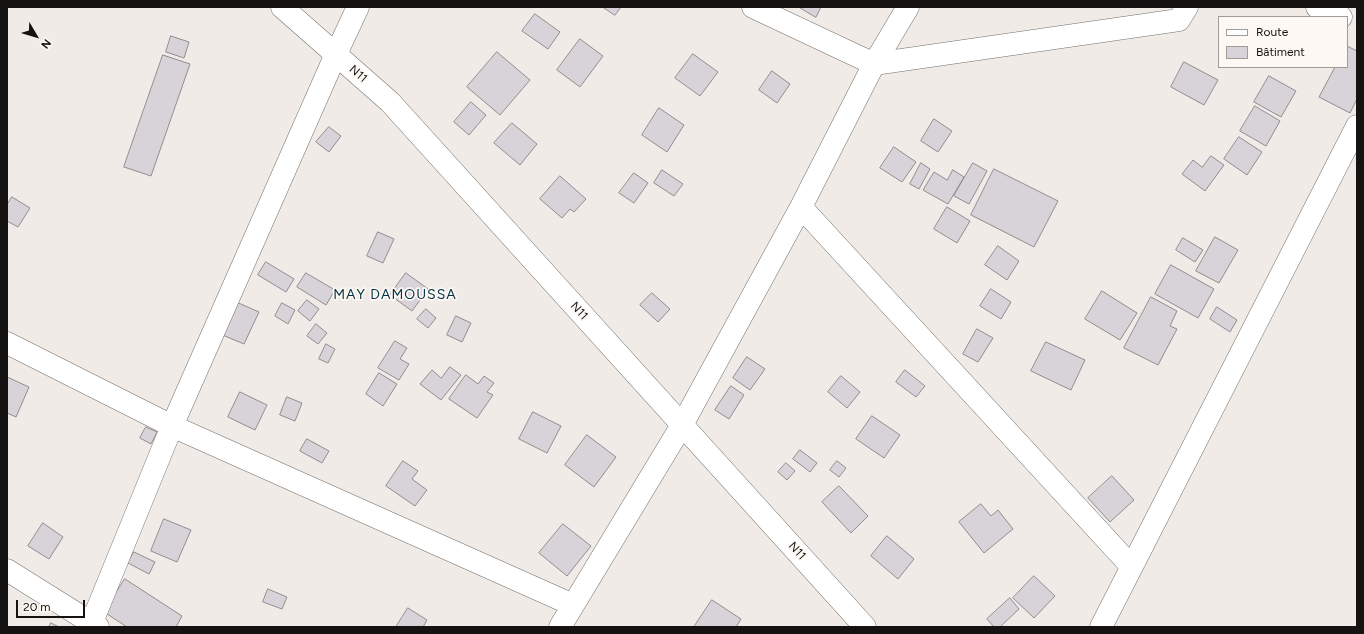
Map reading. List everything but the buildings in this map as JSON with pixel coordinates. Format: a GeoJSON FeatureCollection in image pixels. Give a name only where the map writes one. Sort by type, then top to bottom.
{"type":"FeatureCollection","features":[{"type":"Feature","properties":{"kind":"street","name":"N11"},"geometry":{"type":"LineString","coordinates":[[282,7],[390,102],[865,627]]}},
{"type":"Feature","properties":{"kind":"street"},"geometry":{"type":"LineString","coordinates":[[7,570],[93,626],[172,426],[358,7]]}},
{"type":"Feature","properties":{"kind":"street"},"geometry":{"type":"LineString","coordinates":[[753,7],[874,64],[1179,20],[1187,7]]}},
{"type":"Feature","properties":{"kind":"street"},"geometry":{"type":"LineString","coordinates":[[560,627],[682,425],[801,207],[874,64],[908,7]]}},
{"type":"Feature","properties":{"kind":"street"},"geometry":{"type":"LineString","coordinates":[[1317,7],[1339,16]]}},
{"type":"Feature","properties":{"kind":"street"},"geometry":{"type":"LineString","coordinates":[[1101,627],[1357,126]]}},
{"type":"Feature","properties":{"kind":"street"},"geometry":{"type":"LineString","coordinates":[[801,207],[1131,566]]}},
{"type":"Feature","properties":{"kind":"street"},"geometry":{"type":"LineString","coordinates":[[9,347],[172,426],[573,605]]}},
{"type":"Feature","properties":{"kind":"district","name":"MAY DAMOUSSA"},"geometry":{"type":"Point","coordinates":[395,295]}}]}
